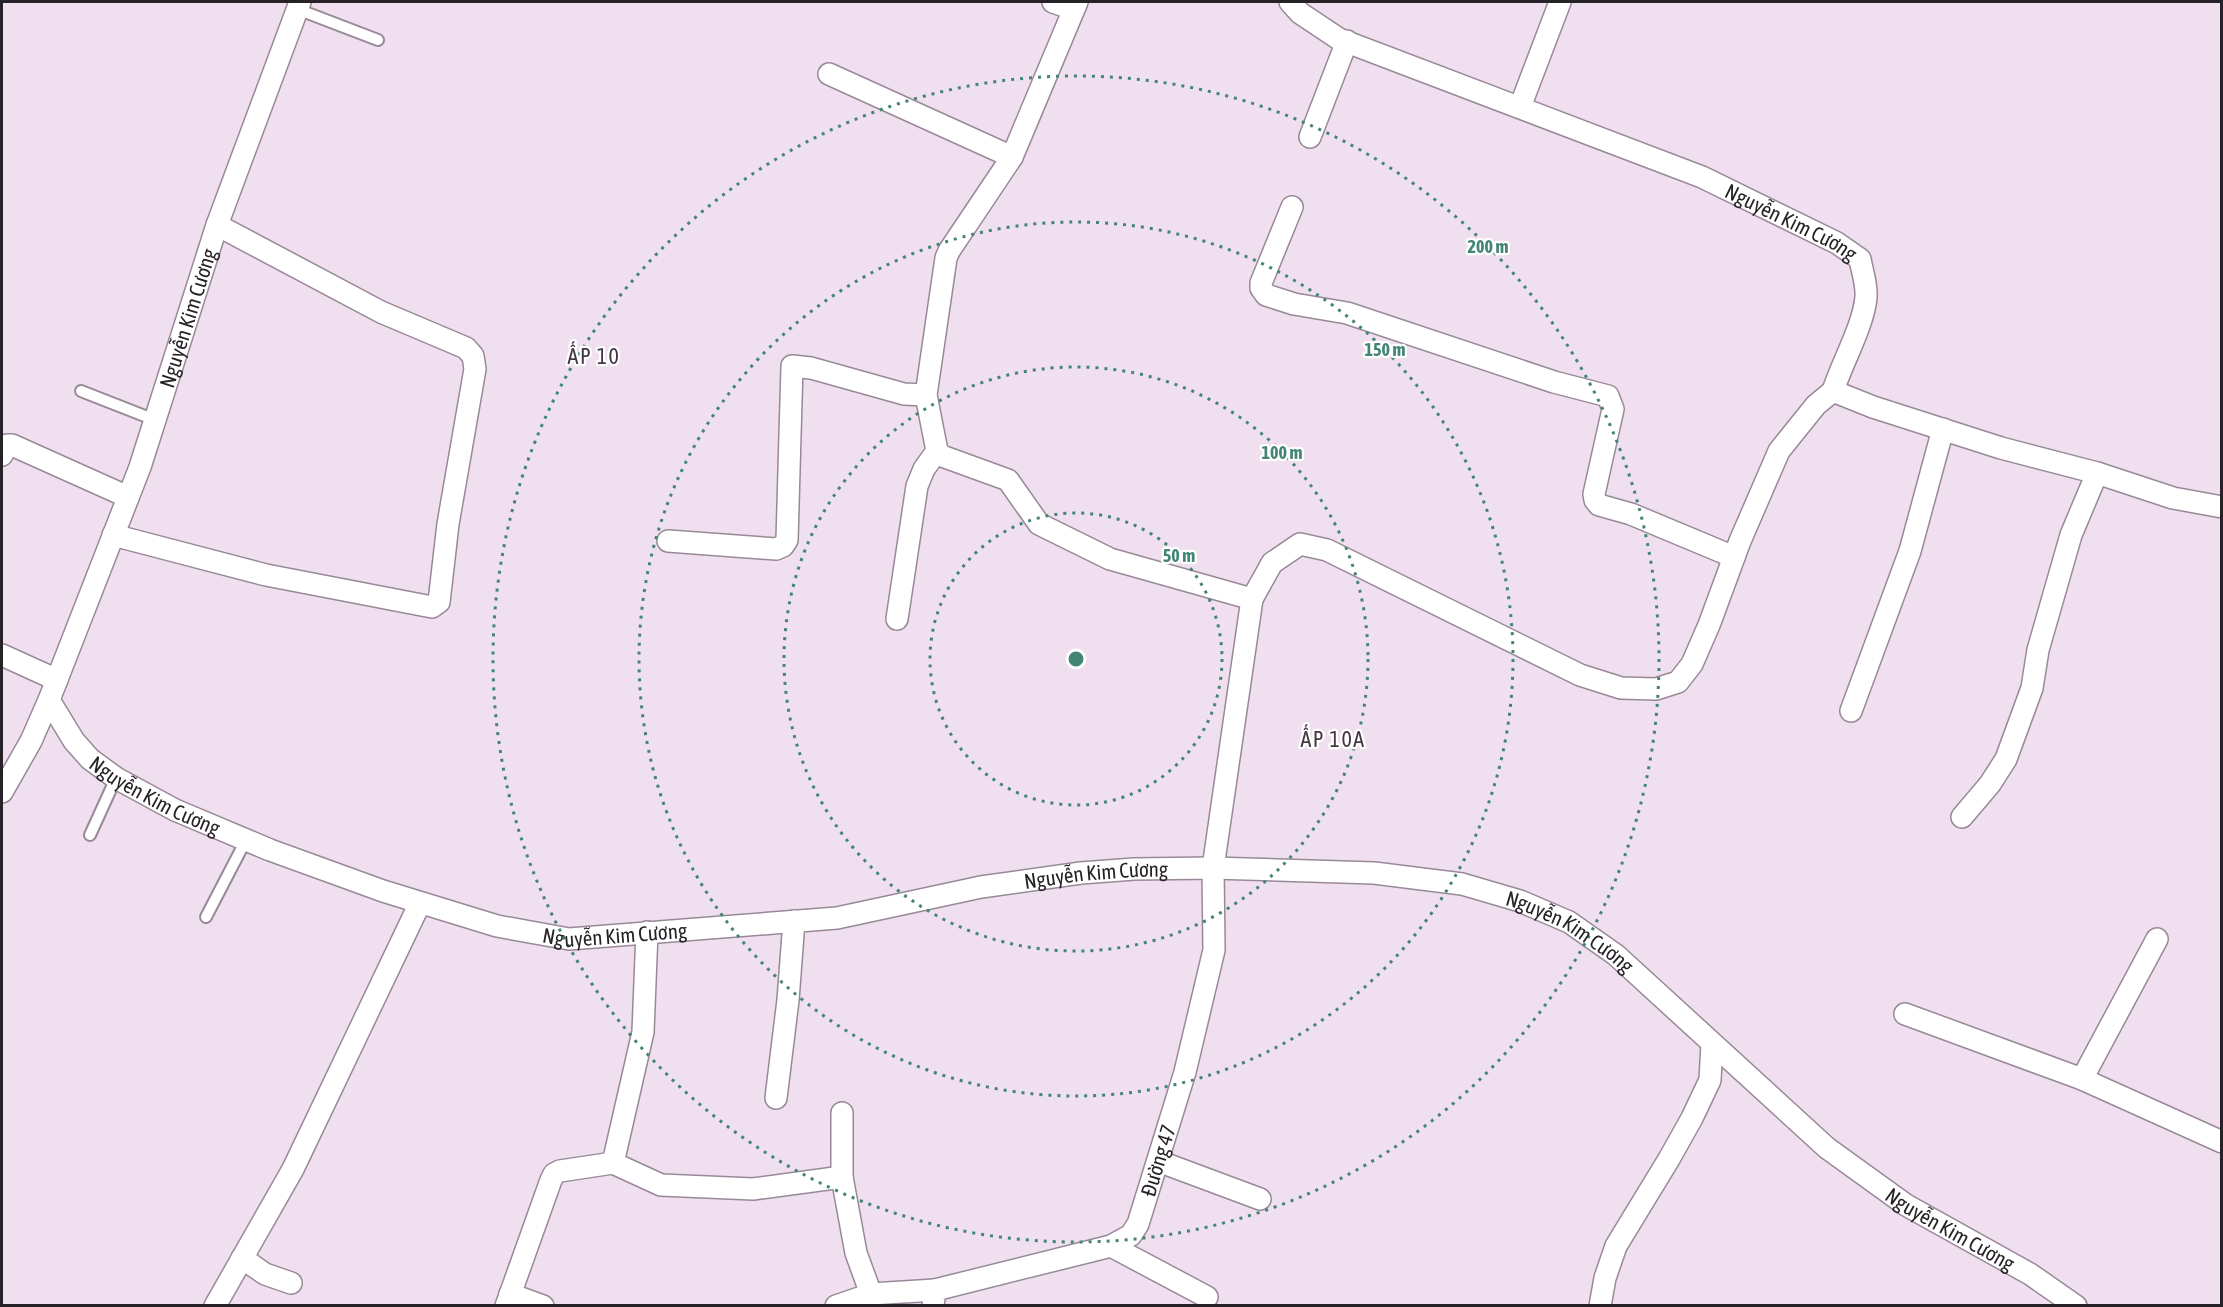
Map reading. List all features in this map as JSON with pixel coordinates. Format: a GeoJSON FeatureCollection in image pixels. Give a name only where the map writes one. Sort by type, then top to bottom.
{"type":"FeatureCollection","features":[{"type":"Feature","properties":{"kind":"street"},"geometry":{"type":"LineString","coordinates":[[1053,2],[1075,5],[1012,157],[949,251],[926,395],[937,451],[942,456],[1008,480],[1039,524],[1110,559],[1252,599],[1272,563],[1300,544],[1327,550],[1580,675],[1621,688],[1656,689],[1678,682],[1692,664],[1779,451],[1816,405],[1833,391],[1873,407],[2001,448],[2097,473],[2173,498],[2222,507]]}},
{"type":"Feature","properties":{"kind":"street","name":"Nguyễn Kim Cương"},"geometry":{"type":"LineString","coordinates":[[1290,2],[1300,13],[1347,41],[1702,177],[1837,243],[1860,259],[1866,297],[1859,324],[1840,367],[1833,391]]}},
{"type":"Feature","properties":{"kind":"street"},"geometry":{"type":"LineString","coordinates":[[1520,107],[1560,2]]}},
{"type":"Feature","properties":{"kind":"street","name":"Nguyễn Kim Cương"},"geometry":{"type":"LineString","coordinates":[[2,792],[49,700],[128,497],[217,225],[298,5]]}},
{"type":"Feature","properties":{"kind":"street"},"geometry":{"type":"LineString","coordinates":[[1310,137],[1347,41]]}},
{"type":"Feature","properties":{"kind":"street"},"geometry":{"type":"LineString","coordinates":[[830,74],[1012,157]]}},
{"type":"Feature","properties":{"kind":"street"},"geometry":{"type":"LineString","coordinates":[[1292,207],[1261,283],[1261,288],[1266,295],[1294,304],[1347,313],[1522,371],[1608,396],[1613,409],[1594,494],[1595,500],[1599,505],[1631,514],[1734,557]]}},
{"type":"Feature","properties":{"kind":"street"},"geometry":{"type":"LineString","coordinates":[[113,535],[266,575],[432,607],[439,602],[448,524],[475,369],[473,356],[466,348],[381,312],[217,225]]}},
{"type":"Feature","properties":{"kind":"street"},"geometry":{"type":"LineString","coordinates":[[668,541],[777,549],[783,546],[787,540],[792,366],[811,368],[904,394],[926,395]]}},
{"type":"Feature","properties":{"kind":"street"},"geometry":{"type":"LineString","coordinates":[[1851,711],[1910,551],[1943,429]]}},
{"type":"Feature","properties":{"kind":"street"},"geometry":{"type":"LineString","coordinates":[[2,455],[7,445],[12,445],[128,497]]}},
{"type":"Feature","properties":{"kind":"street"},"geometry":{"type":"LineString","coordinates":[[897,620],[917,486],[924,469],[937,451]]}},
{"type":"Feature","properties":{"kind":"street"},"geometry":{"type":"LineString","coordinates":[[1962,817],[1990,784],[2006,759],[2032,688],[2038,650],[2071,535],[2097,473]]}},
{"type":"Feature","properties":{"kind":"street","name":"Đường 47"},"geometry":{"type":"LineString","coordinates":[[836,1305],[872,1294],[934,1298],[1111,1246],[1131,1235],[1138,1224],[1185,1072],[1214,950],[1213,868],[1252,599]]}},
{"type":"Feature","properties":{"kind":"street"},"geometry":{"type":"LineString","coordinates":[[2,655],[57,680]]}},
{"type":"Feature","properties":{"kind":"street","name":"Nguyễn Kim Cương"},"geometry":{"type":"LineString","coordinates":[[49,700],[75,741],[90,759],[116,777],[175,810],[246,840],[383,891],[497,926],[569,939],[837,918],[981,887],[1134,868],[1374,873],[1462,884],[1520,901],[1569,922],[1616,955],[1827,1149],[1906,1204],[2030,1274],[2076,1305]]}},
{"type":"Feature","properties":{"kind":"street"},"geometry":{"type":"LineString","coordinates":[[215,1305],[293,1169],[420,903]]}},
{"type":"Feature","properties":{"kind":"street"},"geometry":{"type":"LineString","coordinates":[[776,1098],[788,1000],[794,921]]}},
{"type":"Feature","properties":{"kind":"street"},"geometry":{"type":"LineString","coordinates":[[613,1163],[644,1032],[647,932]]}},
{"type":"Feature","properties":{"kind":"street"},"geometry":{"type":"LineString","coordinates":[[2082,1079],[2157,939]]}},
{"type":"Feature","properties":{"kind":"street"},"geometry":{"type":"LineString","coordinates":[[1905,1014],[2082,1079],[2222,1142]]}},
{"type":"Feature","properties":{"kind":"street"},"geometry":{"type":"LineString","coordinates":[[1600,1305],[1605,1278],[1616,1246],[1675,1149],[1710,1080],[1712,1044]]}},
{"type":"Feature","properties":{"kind":"street"},"geometry":{"type":"LineString","coordinates":[[842,1113],[842,1177],[856,1253],[872,1294]]}},
{"type":"Feature","properties":{"kind":"street"},"geometry":{"type":"LineString","coordinates":[[1158,1161],[1260,1199]]}},
{"type":"Feature","properties":{"kind":"street"},"geometry":{"type":"LineString","coordinates":[[543,1305],[508,1300],[554,1174],[560,1171],[613,1163],[661,1185],[753,1190],[842,1177]]}},
{"type":"Feature","properties":{"kind":"street"},"geometry":{"type":"LineString","coordinates":[[1111,1246],[1208,1297]]}},
{"type":"Feature","properties":{"kind":"street"},"geometry":{"type":"LineString","coordinates":[[242,1258],[265,1274],[291,1283]]}},
{"type":"Feature","properties":{"kind":"lane"},"geometry":{"type":"LineString","coordinates":[[298,5],[378,40]]}},
{"type":"Feature","properties":{"kind":"lane"},"geometry":{"type":"LineString","coordinates":[[81,391],[155,420]]}},
{"type":"Feature","properties":{"kind":"lane"},"geometry":{"type":"LineString","coordinates":[[90,835],[116,777]]}},
{"type":"Feature","properties":{"kind":"lane"},"geometry":{"type":"LineString","coordinates":[[206,918],[246,840]]}},
{"type":"Feature","properties":{"kind":"district","name":"ẤP 10"},"geometry":{"type":"Point","coordinates":[594,356]}},
{"type":"Feature","properties":{"kind":"district","name":"ẤP 10A"},"geometry":{"type":"Point","coordinates":[1333,739]}}]}
